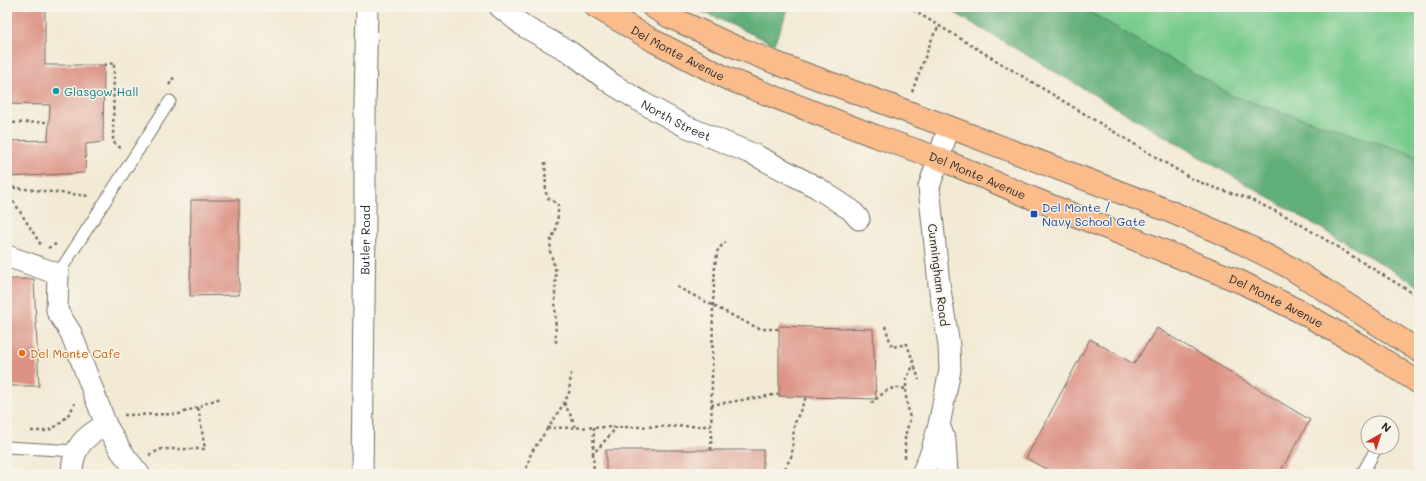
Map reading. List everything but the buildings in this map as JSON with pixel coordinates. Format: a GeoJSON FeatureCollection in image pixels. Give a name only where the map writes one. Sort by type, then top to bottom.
{"type":"FeatureCollection","features":[{"type":"Feature","properties":{"kind":"main road","name":"Del Monte Avenue"},"geometry":{"type":"LineString","coordinates":[[596,7],[654,41],[726,78],[875,136],[938,158],[1032,198],[1241,282],[1310,317],[1370,351],[1419,383]]}},
{"type":"Feature","properties":{"kind":"main road"},"geometry":{"type":"LineString","coordinates":[[653,7],[668,16],[730,45],[1169,211],[1232,238],[1289,267],[1419,351]]}},
{"type":"Feature","properties":{"kind":"street","name":"Butler Road"},"geometry":{"type":"LineString","coordinates":[[362,474],[365,103],[368,7]]}},
{"type":"Feature","properties":{"kind":"street","name":"North Street"},"geometry":{"type":"LineString","coordinates":[[500,7],[525,27],[570,52],[612,84],[645,104],[685,126],[755,155],[816,187],[851,210],[859,219]]}},
{"type":"Feature","properties":{"kind":"street","name":"Cunningham Road"},"geometry":{"type":"LineString","coordinates":[[922,474],[931,453],[939,425],[950,370],[949,346],[939,284],[928,187],[949,127]]}},
{"type":"Feature","properties":{"kind":"street"},"geometry":{"type":"LineString","coordinates":[[7,256],[58,274],[56,311],[71,333],[113,420],[121,451],[142,466]]}},
{"type":"Feature","properties":{"kind":"street"},"geometry":{"type":"LineString","coordinates":[[72,474],[75,451],[83,440],[113,420]]}},
{"type":"Feature","properties":{"kind":"street","name":"Cunningham Road"},"geometry":{"type":"LineString","coordinates":[[939,425],[945,442],[948,474]]}},
{"type":"Feature","properties":{"kind":"lane"},"geometry":{"type":"LineString","coordinates":[[58,274],[170,102]]}},
{"type":"Feature","properties":{"kind":"lane"},"geometry":{"type":"LineString","coordinates":[[7,447],[75,451]]}},
{"type":"Feature","properties":{"kind":"lane"},"geometry":{"type":"LineString","coordinates":[[1362,474],[1373,455]]}},
{"type":"Feature","properties":{"kind":"path"},"geometry":{"type":"LineString","coordinates":[[908,7],[1192,179],[1247,198],[1290,218],[1419,297]]}},
{"type":"Feature","properties":{"kind":"path"},"geometry":{"type":"LineString","coordinates":[[911,96],[933,36],[939,26]]}},
{"type":"Feature","properties":{"kind":"path"},"geometry":{"type":"LineString","coordinates":[[104,65],[114,63],[113,142],[133,158]]}},
{"type":"Feature","properties":{"kind":"path"},"geometry":{"type":"LineString","coordinates":[[7,122],[48,122]]}},
{"type":"Feature","properties":{"kind":"path"},"geometry":{"type":"LineString","coordinates":[[545,162],[546,193],[548,198],[558,204],[556,229],[551,240],[550,251],[556,272],[556,344]]}},
{"type":"Feature","properties":{"kind":"path"},"geometry":{"type":"LineString","coordinates":[[7,187],[90,196]]}},
{"type":"Feature","properties":{"kind":"path"},"geometry":{"type":"LineString","coordinates":[[7,191],[44,250]]}},
{"type":"Feature","properties":{"kind":"path"},"geometry":{"type":"LineString","coordinates":[[7,211],[7,216]]}},
{"type":"Feature","properties":{"kind":"path"},"geometry":{"type":"LineString","coordinates":[[711,450],[715,265],[718,249],[726,242]]}},
{"type":"Feature","properties":{"kind":"path"},"geometry":{"type":"LineString","coordinates":[[677,288],[751,325],[762,329],[780,330]]}},
{"type":"Feature","properties":{"kind":"path"},"geometry":{"type":"LineString","coordinates":[[885,326],[892,347],[907,344],[919,380]]}},
{"type":"Feature","properties":{"kind":"path"},"geometry":{"type":"LineString","coordinates":[[905,459],[905,436],[910,419],[906,396],[906,379],[912,368],[915,367]]}},
{"type":"Feature","properties":{"kind":"path"},"geometry":{"type":"LineString","coordinates":[[525,474],[531,453],[569,393],[571,373]]}},
{"type":"Feature","properties":{"kind":"path"},"geometry":{"type":"LineString","coordinates":[[871,403],[888,389],[896,387],[906,389]]}},
{"type":"Feature","properties":{"kind":"path"},"geometry":{"type":"LineString","coordinates":[[711,404],[780,394]]}},
{"type":"Feature","properties":{"kind":"path"},"geometry":{"type":"LineString","coordinates":[[782,474],[792,456],[794,425],[806,397]]}},
{"type":"Feature","properties":{"kind":"path"},"geometry":{"type":"LineString","coordinates":[[113,420],[129,416],[179,414],[221,398]]}},
{"type":"Feature","properties":{"kind":"path"},"geometry":{"type":"LineString","coordinates":[[29,431],[44,431],[60,423],[72,411],[76,401]]}},
{"type":"Feature","properties":{"kind":"path"},"geometry":{"type":"LineString","coordinates":[[564,403],[575,427]]}},
{"type":"Feature","properties":{"kind":"path"},"geometry":{"type":"LineString","coordinates":[[142,466],[162,449],[205,449],[198,408]]}},
{"type":"Feature","properties":{"kind":"path"},"geometry":{"type":"LineString","coordinates":[[548,428],[711,426]]}},
{"type":"Feature","properties":{"kind":"path"},"geometry":{"type":"LineString","coordinates":[[594,427],[594,474]]}},
{"type":"Feature","properties":{"kind":"path"},"geometry":{"type":"LineString","coordinates":[[593,454],[618,427]]}},
{"type":"Feature","properties":{"kind":"green space"},"geometry":{"type":"Polygon","coordinates":[[[692,7],[789,7],[774,44],[692,7]]]}},
{"type":"Feature","properties":{"kind":"green space"},"geometry":{"type":"Polygon","coordinates":[[[945,7],[1081,7],[1233,96],[1419,156],[1419,286],[945,7]]]}},
{"type":"Feature","properties":{"kind":"green space"},"geometry":{"type":"Polygon","coordinates":[[[1081,7],[1419,7],[1419,156],[1233,96],[1081,7]]]}},
{"type":"Feature","properties":{"kind":"place","name":"Glasgow Hall"},"geometry":{"type":"Point","coordinates":[56,91]}},
{"type":"Feature","properties":{"kind":"place","name":"Del Monte / Navy School Gate"},"geometry":{"type":"Point","coordinates":[1034,214]}},
{"type":"Feature","properties":{"kind":"place","name":"Del Monte Cafe"},"geometry":{"type":"Point","coordinates":[22,353]}}]}
